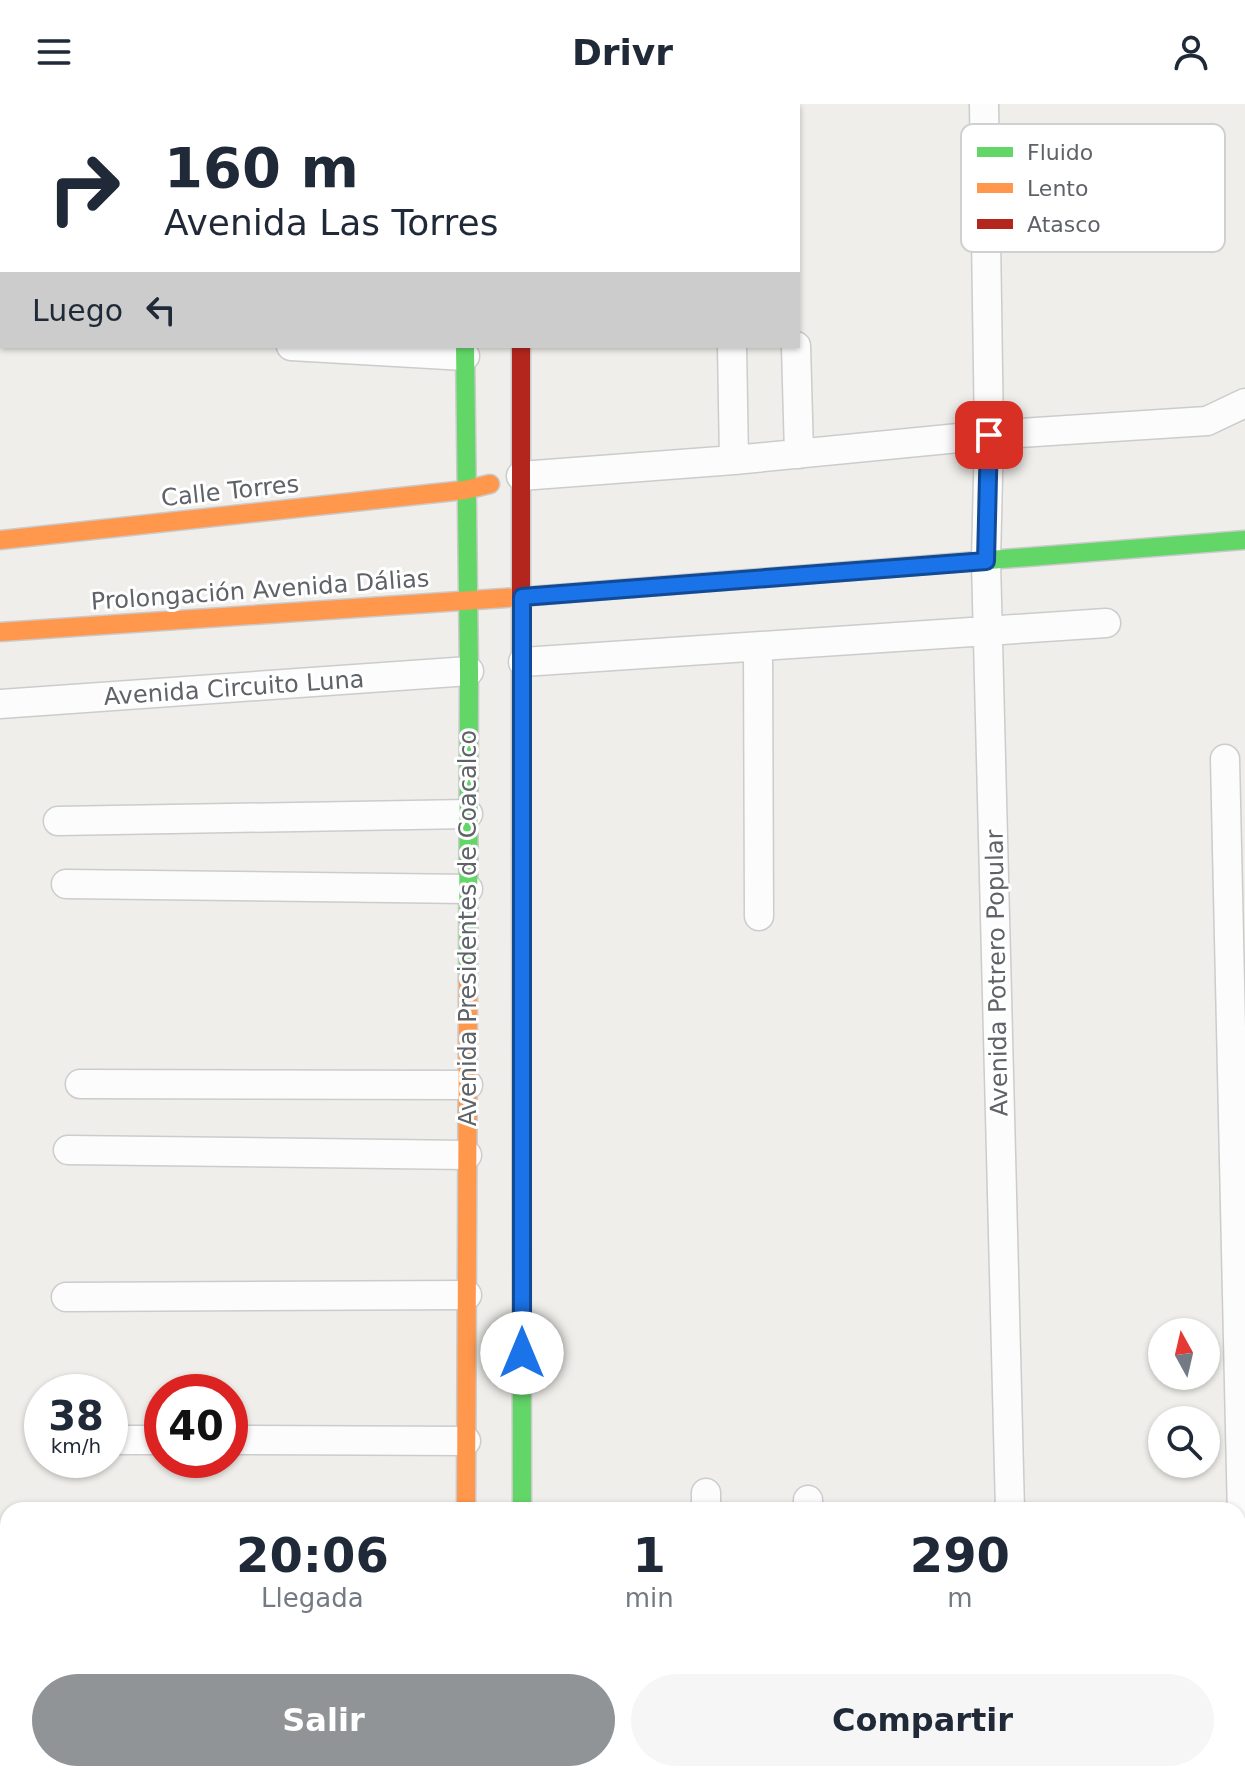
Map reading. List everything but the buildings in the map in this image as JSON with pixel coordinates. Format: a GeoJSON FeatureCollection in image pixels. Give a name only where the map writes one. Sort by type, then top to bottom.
{"type":"FeatureCollection","features":[{"type":"Feature","properties":{"kind":"street","name":"Avenida Potrero Popular"},"geometry":{"type":"LineString","coordinates":[[984,104],[984,124]]}},
{"type":"Feature","properties":{"kind":"street","name":"Avenida Potrero Popular"},"geometry":{"type":"LineString","coordinates":[[986,252],[989,435],[986,561],[1010,1502]]}},
{"type":"Feature","properties":{"kind":"street"},"geometry":{"type":"LineString","coordinates":[[361,348],[465,351]]}},
{"type":"Feature","properties":{"kind":"street"},"geometry":{"type":"LineString","coordinates":[[521,348],[522,1502]]}},
{"type":"Feature","properties":{"kind":"street"},"geometry":{"type":"LineString","coordinates":[[732,348],[734,460]]}},
{"type":"Feature","properties":{"kind":"street"},"geometry":{"type":"LineString","coordinates":[[796,348],[799,454]]}},
{"type":"Feature","properties":{"kind":"street","name":"Avenida Presidentes de Coacalco"},"geometry":{"type":"LineString","coordinates":[[465,351],[469,671],[466,1502]]}},
{"type":"Feature","properties":{"kind":"street"},"geometry":{"type":"LineString","coordinates":[[521,476],[734,460],[989,435],[1207,421],[1245,403]]}},
{"type":"Feature","properties":{"kind":"street","name":"Calle Torres"},"geometry":{"type":"LineString","coordinates":[[0,540],[465,490],[521,476]]}},
{"type":"Feature","properties":{"kind":"street","name":"Prolongación Avenida Dálias"},"geometry":{"type":"LineString","coordinates":[[0,632],[522,597],[1245,540]]}},
{"type":"Feature","properties":{"kind":"street"},"geometry":{"type":"LineString","coordinates":[[523,662],[1106,623]]}},
{"type":"Feature","properties":{"kind":"street"},"geometry":{"type":"LineString","coordinates":[[758,648],[759,916]]}},
{"type":"Feature","properties":{"kind":"street","name":"Avenida Circuito Luna"},"geometry":{"type":"LineString","coordinates":[[0,704],[469,671]]}},
{"type":"Feature","properties":{"kind":"street"},"geometry":{"type":"LineString","coordinates":[[1225,759],[1242,1502]]}},
{"type":"Feature","properties":{"kind":"street"},"geometry":{"type":"LineString","coordinates":[[58,821],[468,814]]}},
{"type":"Feature","properties":{"kind":"street"},"geometry":{"type":"LineString","coordinates":[[66,884],[468,889]]}},
{"type":"Feature","properties":{"kind":"street"},"geometry":{"type":"LineString","coordinates":[[80,1084],[468,1085]]}},
{"type":"Feature","properties":{"kind":"street"},"geometry":{"type":"LineString","coordinates":[[68,1150],[467,1155]]}},
{"type":"Feature","properties":{"kind":"street"},"geometry":{"type":"LineString","coordinates":[[66,1297],[467,1295]]}},
{"type":"Feature","properties":{"kind":"street"},"geometry":{"type":"LineString","coordinates":[[248,1440],[466,1441]]}},
{"type":"Feature","properties":{"kind":"traffic: fast"},"geometry":{"type":"LineString","coordinates":[[465,348],[469,671],[468,981]]}},
{"type":"Feature","properties":{"kind":"traffic: fast"},"geometry":{"type":"LineString","coordinates":[[519,597],[1245,540]]}},
{"type":"Feature","properties":{"kind":"traffic: fast"},"geometry":{"type":"LineString","coordinates":[[521,851],[522,1502]]}},
{"type":"Feature","properties":{"kind":"traffic: slow"},"geometry":{"type":"LineString","coordinates":[[0,540],[465,490],[490,484]]}},
{"type":"Feature","properties":{"kind":"traffic: slow"},"geometry":{"type":"LineString","coordinates":[[0,632],[519,597]]}},
{"type":"Feature","properties":{"kind":"traffic: slow"},"geometry":{"type":"LineString","coordinates":[[466,1502],[468,981]]}},
{"type":"Feature","properties":{"kind":"traffic: jam"},"geometry":{"type":"LineString","coordinates":[[521,348],[521,851]]}},
{"type":"Feature","properties":{"kind":"route"},"geometry":{"type":"LineString","coordinates":[[522,1353],[522,597],[986,561],[989,435]]}}]}
